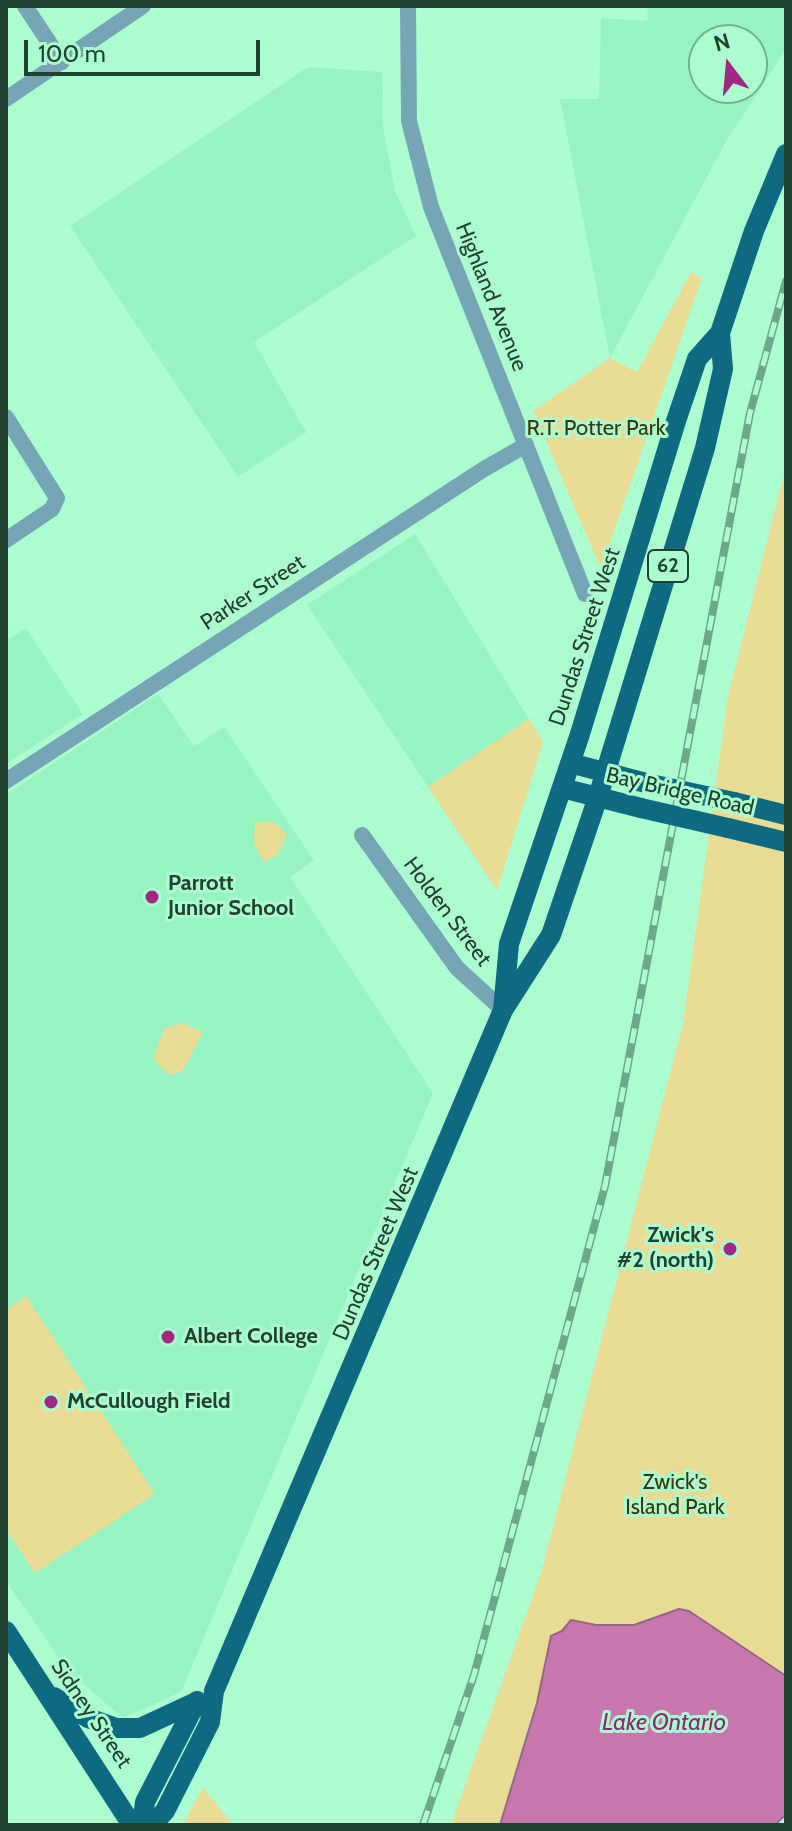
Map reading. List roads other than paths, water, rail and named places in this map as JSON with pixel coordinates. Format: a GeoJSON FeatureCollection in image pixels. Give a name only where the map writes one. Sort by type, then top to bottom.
{"type":"FeatureCollection","features":[{"type":"Feature","properties":{"kind":"main road","name":"Dundas Street West"},"geometry":{"type":"LineString","coordinates":[[503,1010],[509,944],[562,788],[697,359],[720,333],[754,231],[786,154]]}},
{"type":"Feature","properties":{"kind":"main road","name":"Dundas Street West"},"geometry":{"type":"LineString","coordinates":[[152,1825],[165,1811],[210,1722],[214,1691],[503,1010],[551,935],[598,797],[705,448],[723,369],[720,333]]}},
{"type":"Feature","properties":{"kind":"main road","name":"Bay Bridge Road"},"geometry":{"type":"LineString","coordinates":[[570,763],[786,815]]}},
{"type":"Feature","properties":{"kind":"main road","name":"Bay Bridge Road"},"geometry":{"type":"LineString","coordinates":[[562,788],[786,842]]}},
{"type":"Feature","properties":{"kind":"main road","name":"Sidney Street"},"geometry":{"type":"LineString","coordinates":[[6,1631],[132,1825]]}},
{"type":"Feature","properties":{"kind":"main road"},"geometry":{"type":"LineString","coordinates":[[49,1693],[88,1718],[116,1728],[140,1728],[214,1691]]}},
{"type":"Feature","properties":{"kind":"main road"},"geometry":{"type":"LineString","coordinates":[[142,1825],[145,1802],[196,1702]]}},
{"type":"Feature","properties":{"kind":"street"},"geometry":{"type":"LineString","coordinates":[[25,6],[62,62]]}},
{"type":"Feature","properties":{"kind":"street"},"geometry":{"type":"LineString","coordinates":[[6,99],[143,6]]}},
{"type":"Feature","properties":{"kind":"street","name":"Highland Avenue"},"geometry":{"type":"LineString","coordinates":[[408,6],[409,121],[418,164],[431,207],[585,594]]}},
{"type":"Feature","properties":{"kind":"street"},"geometry":{"type":"LineString","coordinates":[[6,417],[57,498],[52,509],[6,540]]}},
{"type":"Feature","properties":{"kind":"street","name":"Parker Street"},"geometry":{"type":"LineString","coordinates":[[6,781],[484,469],[526,445]]}},
{"type":"Feature","properties":{"kind":"street","name":"Holden Street"},"geometry":{"type":"LineString","coordinates":[[362,835],[457,968],[503,1010]]}},
{"type":"Feature","properties":{"kind":"water","name":"Lake Ontario"},"geometry":{"type":"Polygon","coordinates":[[[679,1609],[689,1611],[786,1676],[786,1814],[775,1825],[500,1825],[537,1703],[551,1636],[562,1631],[571,1620],[596,1625],[634,1625],[679,1609]]]}},
{"type":"Feature","properties":{"kind":"railway"},"geometry":{"type":"LineString","coordinates":[[423,1825],[474,1675],[605,1186],[750,413],[786,281]]}},
{"type":"Feature","properties":{"kind":"place","name":"Parrott Junior School"},"geometry":{"type":"Point","coordinates":[152,897]}},
{"type":"Feature","properties":{"kind":"place","name":"Zwick's #2 (north)"},"geometry":{"type":"Point","coordinates":[730,1249]}},
{"type":"Feature","properties":{"kind":"place","name":"Albert College"},"geometry":{"type":"Point","coordinates":[168,1337]}},
{"type":"Feature","properties":{"kind":"place","name":"McCullough Field"},"geometry":{"type":"Point","coordinates":[51,1402]}},
{"type":"Feature","properties":{"kind":"park label","name":"R.T. Potter Park"},"geometry":{"type":"Point","coordinates":[596,429]}},
{"type":"Feature","properties":{"kind":"park label","name":"Zwick's Island Park"},"geometry":{"type":"Point","coordinates":[675,1496]}}]}
